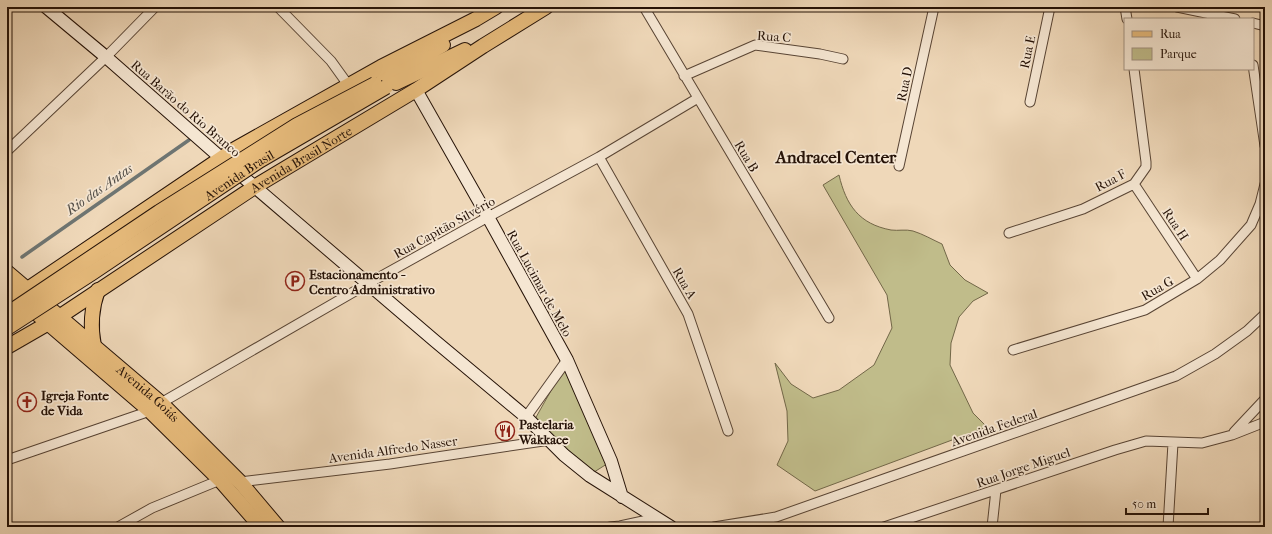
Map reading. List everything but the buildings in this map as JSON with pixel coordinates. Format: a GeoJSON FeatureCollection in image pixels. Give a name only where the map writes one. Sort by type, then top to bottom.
{"type":"FeatureCollection","features":[{"type":"Feature","properties":{"kind":"main road","name":"Rua Barão do Rio Branco"},"geometry":{"type":"LineString","coordinates":[[46,7],[435,341],[526,417],[564,456],[590,476],[671,527]]}},
{"type":"Feature","properties":{"kind":"main road"},"geometry":{"type":"LineString","coordinates":[[15,294],[221,158],[381,67],[476,19],[496,7]]}},
{"type":"Feature","properties":{"kind":"main road","name":"Avenida Brasil Norte"},"geometry":{"type":"LineString","coordinates":[[7,347],[54,321],[98,290],[256,186],[416,90],[546,7]]}},
{"type":"Feature","properties":{"kind":"main road","name":"Avenida Brasil"},"geometry":{"type":"LineString","coordinates":[[7,328],[259,161],[384,84],[434,51],[476,19]]}},
{"type":"Feature","properties":{"kind":"main road","name":"Avenida Brasil"},"geometry":{"type":"LineString","coordinates":[[7,314],[152,216],[297,125],[384,84],[461,51],[483,46]]}},
{"type":"Feature","properties":{"kind":"main road","name":"Rua Lucimar de Melo"},"geometry":{"type":"LineString","coordinates":[[416,90],[567,360],[611,461],[622,496]]}},
{"type":"Feature","properties":{"kind":"main road","name":"Avenida Goiás"},"geometry":{"type":"LineString","coordinates":[[7,272],[15,294],[94,346],[156,407],[261,527]]}},
{"type":"Feature","properties":{"kind":"main road"},"geometry":{"type":"LineString","coordinates":[[94,346],[91,319],[98,290]]}},
{"type":"Feature","properties":{"kind":"main road","name":"Avenida Goiás"},"geometry":{"type":"LineString","coordinates":[[54,321],[156,407],[240,482],[278,527]]}},
{"type":"Feature","properties":{"kind":"street"},"geometry":{"type":"LineString","coordinates":[[7,151],[106,57],[155,7]]}},
{"type":"Feature","properties":{"kind":"street"},"geometry":{"type":"LineString","coordinates":[[278,7],[331,61],[349,86]]}},
{"type":"Feature","properties":{"kind":"street","name":"Rua B"},"geometry":{"type":"LineString","coordinates":[[644,7],[829,318]]}},
{"type":"Feature","properties":{"kind":"street","name":"Rua D"},"geometry":{"type":"LineString","coordinates":[[899,166],[934,7]]}},
{"type":"Feature","properties":{"kind":"street","name":"Rua E"},"geometry":{"type":"LineString","coordinates":[[1030,102],[1050,7]]}},
{"type":"Feature","properties":{"kind":"street"},"geometry":{"type":"LineString","coordinates":[[1125,7],[1127,18]]}},
{"type":"Feature","properties":{"kind":"street"},"geometry":{"type":"LineString","coordinates":[[1177,7],[1230,18]]}},
{"type":"Feature","properties":{"kind":"street"},"geometry":{"type":"LineString","coordinates":[[1254,23],[1265,26]]}},
{"type":"Feature","properties":{"kind":"street","name":"Rua C"},"geometry":{"type":"LineString","coordinates":[[684,76],[755,45],[820,54],[842,60]]}},
{"type":"Feature","properties":{"kind":"street","name":"Rua F"},"geometry":{"type":"LineString","coordinates":[[1009,233],[1083,209],[1134,184],[1146,167],[1134,70]]}},
{"type":"Feature","properties":{"kind":"street"},"geometry":{"type":"LineString","coordinates":[[1254,70],[1265,146]]}},
{"type":"Feature","properties":{"kind":"street","name":"Rua Capitão Silvério"},"geometry":{"type":"LineString","coordinates":[[7,460],[156,407],[369,283],[599,157],[698,98]]}},
{"type":"Feature","properties":{"kind":"street","name":"Rua A"},"geometry":{"type":"LineString","coordinates":[[599,157],[688,314],[728,430]]}},
{"type":"Feature","properties":{"kind":"street","name":"Rua H"},"geometry":{"type":"LineString","coordinates":[[1134,184],[1196,278]]}},
{"type":"Feature","properties":{"kind":"street","name":"Rua G"},"geometry":{"type":"LineString","coordinates":[[1013,350],[1145,310],[1196,278],[1220,260],[1251,225],[1260,204],[1265,184]]}},
{"type":"Feature","properties":{"kind":"street","name":"Avenida Federal"},"geometry":{"type":"LineString","coordinates":[[714,527],[776,517],[1176,376],[1215,354],[1247,331],[1265,314]]}},
{"type":"Feature","properties":{"kind":"street"},"geometry":{"type":"LineString","coordinates":[[526,417],[567,360]]}},
{"type":"Feature","properties":{"kind":"street"},"geometry":{"type":"LineString","coordinates":[[1232,435],[1265,399]]}},
{"type":"Feature","properties":{"kind":"street","name":"Rua Jorge Miguel"},"geometry":{"type":"LineString","coordinates":[[884,527],[1146,441],[1202,443],[1232,435],[1265,422]]}},
{"type":"Feature","properties":{"kind":"street","name":"Avenida Alfredo Nasser"},"geometry":{"type":"LineString","coordinates":[[240,482],[390,464],[550,440]]}},
{"type":"Feature","properties":{"kind":"street"},"geometry":{"type":"LineString","coordinates":[[1168,527],[1173,443]]}},
{"type":"Feature","properties":{"kind":"street"},"geometry":{"type":"LineString","coordinates":[[118,527],[152,508],[220,480]]}},
{"type":"Feature","properties":{"kind":"street"},"geometry":{"type":"LineString","coordinates":[[992,527],[996,490]]}},
{"type":"Feature","properties":{"kind":"street"},"geometry":{"type":"LineString","coordinates":[[610,527],[620,527],[657,518]]}},
{"type":"Feature","properties":{"kind":"green space"},"geometry":{"type":"Polygon","coordinates":[[[839,175],[850,204],[862,218],[870,223],[891,230],[913,231],[942,244],[950,265],[965,280],[988,293],[973,301],[959,317],[951,343],[950,365],[973,413],[987,427],[815,491],[777,465],[788,441],[787,411],[775,363],[791,384],[813,398],[839,390],[874,365],[892,328],[887,295],[823,185],[839,175]]]}},
{"type":"Feature","properties":{"kind":"green space"},"geometry":{"type":"Polygon","coordinates":[[[566,364],[610,462],[591,474],[535,419],[566,364]]]}},
{"type":"Feature","properties":{"kind":"waterway","name":"Rio das Antas"},"geometry":{"type":"LineString","coordinates":[[22,257],[189,140]]}},
{"type":"Feature","properties":{"kind":"place","name":"Estacionamento - Centro Administrativo"},"geometry":{"type":"Point","coordinates":[295,281]}},
{"type":"Feature","properties":{"kind":"place","name":"Igreja Fonte de Vida"},"geometry":{"type":"Point","coordinates":[27,402]}},
{"type":"Feature","properties":{"kind":"place","name":"Pastelaria Wakkace"},"geometry":{"type":"Point","coordinates":[505,431]}},
{"type":"Feature","properties":{"kind":"district","name":"Andracel Center"},"geometry":{"type":"Point","coordinates":[836,157]}}]}
